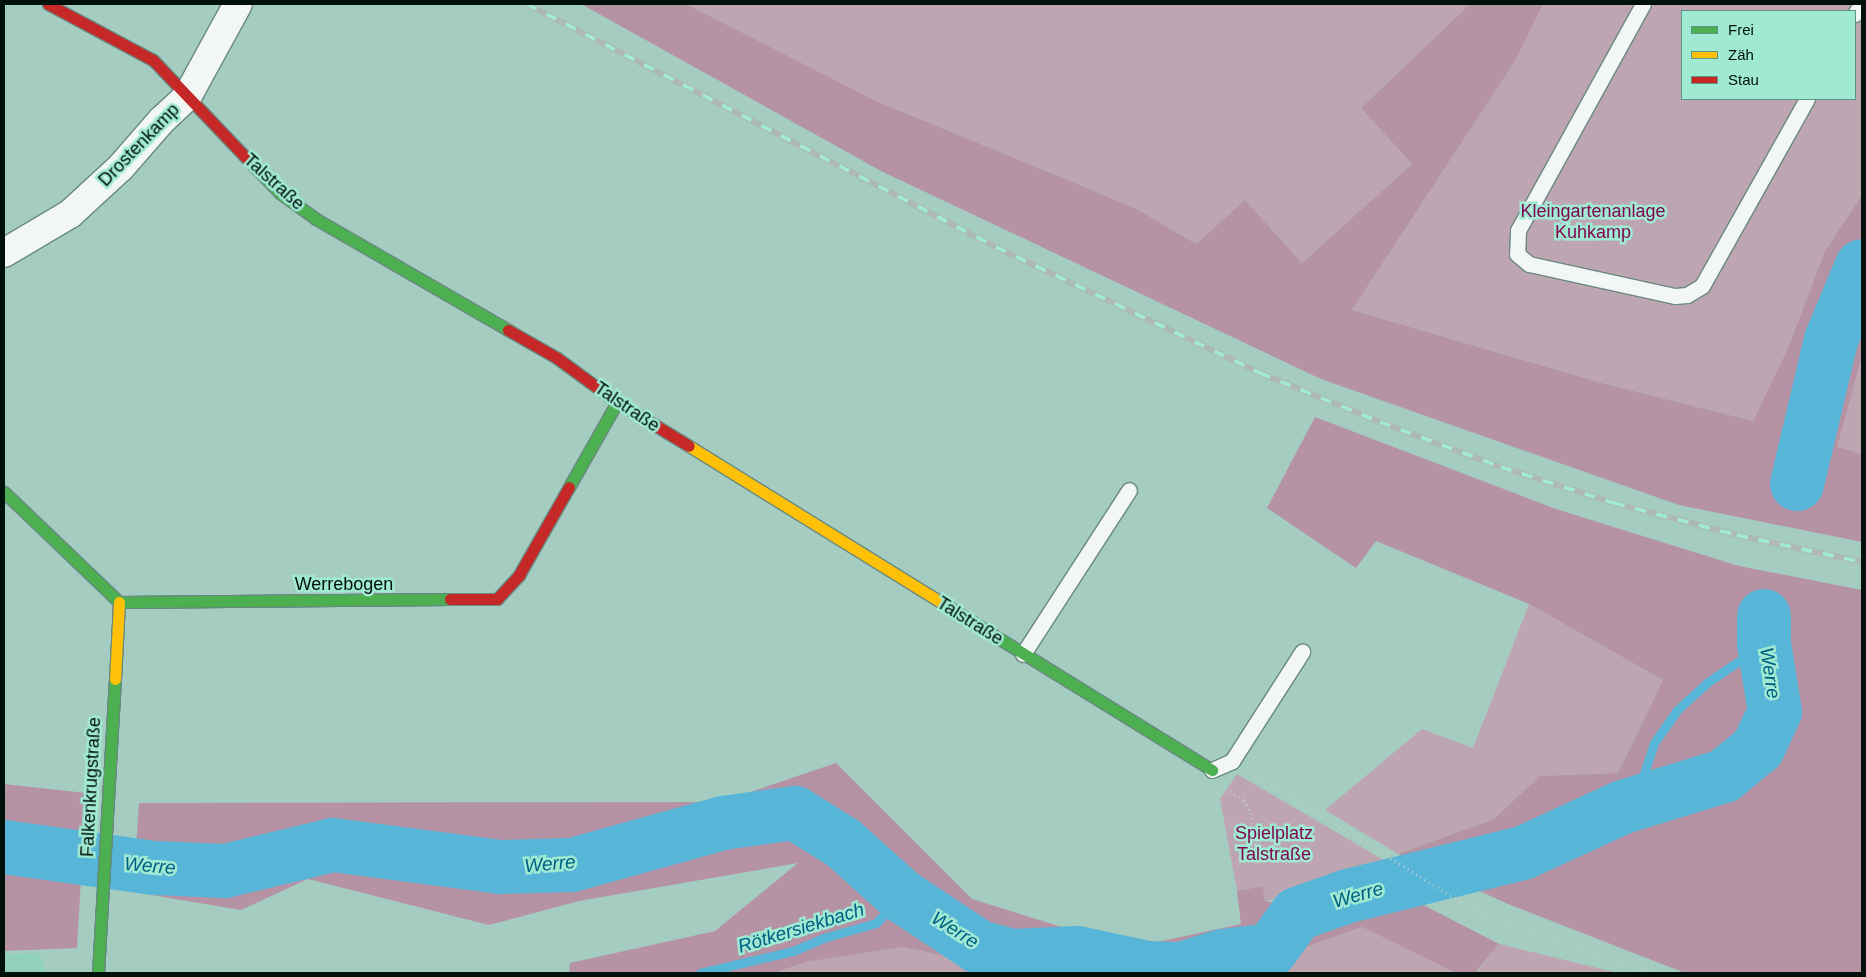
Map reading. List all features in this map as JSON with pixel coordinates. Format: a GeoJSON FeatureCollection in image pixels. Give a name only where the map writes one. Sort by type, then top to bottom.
{"type":"FeatureCollection","features":[{"type":"Feature","properties":{"kind":"street","name":"Talstraße"},"geometry":{"type":"LineString","coordinates":[[48,4],[152,60],[280,193],[316,219],[557,358],[617,402],[1212,770]]}},
{"type":"Feature","properties":{"kind":"street","name":"Drostenkamp"},"geometry":{"type":"LineString","coordinates":[[4,253],[70,214],[121,167],[161,121],[187,97],[238,4]]}},
{"type":"Feature","properties":{"kind":"street","name":"Werrebogen"},"geometry":{"type":"LineString","coordinates":[[119,602],[497,599],[519,575],[617,402]]}},
{"type":"Feature","properties":{"kind":"street"},"geometry":{"type":"LineString","coordinates":[[4,492],[119,602]]}},
{"type":"Feature","properties":{"kind":"street","name":"Falkenkrugstraße"},"geometry":{"type":"LineString","coordinates":[[98,973],[119,602]]}},
{"type":"Feature","properties":{"kind":"lane"},"geometry":{"type":"LineString","coordinates":[[1643,4],[1518,230],[1517,254],[1529,264],[1675,296],[1687,295],[1702,286],[1806,100]]}},
{"type":"Feature","properties":{"kind":"lane"},"geometry":{"type":"LineString","coordinates":[[1023,654],[1129,490]]}},
{"type":"Feature","properties":{"kind":"lane"},"geometry":{"type":"LineString","coordinates":[[1232,761],[1302,652]]}},
{"type":"Feature","properties":{"kind":"lane","name":"Talstraße"},"geometry":{"type":"LineString","coordinates":[[1212,770],[1232,761]]}},
{"type":"Feature","properties":{"kind":"path"},"geometry":{"type":"LineString","coordinates":[[1232,761],[1460,901],[1491,917],[1580,949],[1658,973]]}},
{"type":"Feature","properties":{"kind":"path"},"geometry":{"type":"LineString","coordinates":[[1228,789],[1244,800],[1250,813],[1257,854]]}},
{"type":"Feature","properties":{"kind":"path"},"geometry":{"type":"LineString","coordinates":[[1857,973],[1862,972]]}},
{"type":"Feature","properties":{"kind":"shaded area"},"geometry":{"type":"Polygon","coordinates":[[[581,4],[686,4],[874,100],[1135,208],[1196,244],[1245,200],[1302,263],[1412,164],[1361,108],[1470,4],[1543,4],[1515,61],[1352,310],[1598,382],[1753,421],[1788,348],[1825,251],[1862,195],[1862,356],[1837,447],[1862,454],[1862,542],[1679,505],[1321,379],[883,172],[581,4]]]}},
{"type":"Feature","properties":{"kind":"shaded area"},"geometry":{"type":"Polygon","coordinates":[[[1315,417],[1556,509],[1739,566],[1862,590],[1862,973],[1685,973],[1508,904],[1398,854],[1494,819],[1540,776],[1618,773],[1663,680],[1529,604],[1376,541],[1356,568],[1267,508],[1315,417]]]}},
{"type":"Feature","properties":{"kind":"shaded area"},"geometry":{"type":"Polygon","coordinates":[[[836,763],[972,899],[1129,948],[1241,924],[1237,891],[1263,886],[1265,901],[1327,911],[1408,897],[1499,944],[1475,973],[1456,973],[1362,927],[1233,973],[1022,973],[903,947],[806,962],[774,973],[569,973],[570,963],[715,931],[798,863],[579,901],[489,925],[308,879],[241,910],[133,892],[139,803],[721,802],[836,763]]]}},
{"type":"Feature","properties":{"kind":"shaded area"},"geometry":{"type":"Polygon","coordinates":[[[4,784],[86,793],[77,948],[4,951],[4,784]]]}},
{"type":"Feature","properties":{"kind":"shaded area"},"geometry":{"type":"Polygon","coordinates":[[[39,953],[47,973],[4,973],[4,954],[39,953]]]}},
{"type":"Feature","properties":{"kind":"green space"},"geometry":{"type":"Polygon","coordinates":[[[686,4],[1470,4],[1361,108],[1412,164],[1302,263],[1245,200],[1196,244],[1135,208],[874,100],[686,4]]]}},
{"type":"Feature","properties":{"kind":"green space","name":"Kleingartenanlage Kuhkamp"},"geometry":{"type":"Polygon","coordinates":[[[1543,4],[1862,4],[1862,195],[1825,251],[1788,348],[1753,421],[1598,382],[1352,310],[1515,61],[1543,4]]]}},
{"type":"Feature","properties":{"kind":"green space"},"geometry":{"type":"Polygon","coordinates":[[[1862,356],[1862,454],[1836,448],[1862,356]]]}},
{"type":"Feature","properties":{"kind":"green space"},"geometry":{"type":"Polygon","coordinates":[[[1529,604],[1663,680],[1618,773],[1540,776],[1494,819],[1398,854],[1325,810],[1422,729],[1473,748],[1529,604]]]}},
{"type":"Feature","properties":{"kind":"green space","name":"Spielplatz Talstraße"},"geometry":{"type":"Polygon","coordinates":[[[1237,774],[1404,872],[1265,901],[1263,886],[1237,891],[1220,799],[1237,774]]]}},
{"type":"Feature","properties":{"kind":"green space"},"geometry":{"type":"Polygon","coordinates":[[[1362,927],[1456,973],[1233,973],[1362,927]]]}},
{"type":"Feature","properties":{"kind":"green space"},"geometry":{"type":"Polygon","coordinates":[[[1499,944],[1618,973],[1476,973],[1499,944]]]}},
{"type":"Feature","properties":{"kind":"green space"},"geometry":{"type":"Polygon","coordinates":[[[903,947],[1022,973],[774,973],[806,962],[903,947]]]}},
{"type":"Feature","properties":{"kind":"waterway","name":"Werre"},"geometry":{"type":"LineString","coordinates":[[1797,484],[1831,340],[1862,266]]}},
{"type":"Feature","properties":{"kind":"waterway","name":"Werre"},"geometry":{"type":"LineString","coordinates":[[4,847],[154,868],[225,871],[333,845],[499,867],[572,865],[723,823],[795,813],[843,843],[902,896],[979,947],[1013,956],[1077,953],[1148,968],[1180,969],[1223,956],[1271,950],[1297,914],[1348,896],[1523,853],[1623,807],[1724,776],[1758,748],[1775,712],[1764,644],[1764,616]]}},
{"type":"Feature","properties":{"kind":"waterway"},"geometry":{"type":"LineString","coordinates":[[1634,804],[1654,743],[1676,711],[1708,682],[1764,644]]}},
{"type":"Feature","properties":{"kind":"waterway","name":"Rötkersiekbach"},"geometry":{"type":"LineString","coordinates":[[700,973],[793,951],[823,938],[876,923],[902,896]]}},
{"type":"Feature","properties":{"kind":"railway"},"geometry":{"type":"LineString","coordinates":[[527,4],[996,247],[1260,373],[1380,422],[1501,467],[1614,503],[1737,535],[1862,562]]}},
{"type":"Feature","properties":{"kind":"traffic: fast"},"geometry":{"type":"LineString","coordinates":[[254,166],[280,193],[316,219],[508,330]]}},
{"type":"Feature","properties":{"kind":"traffic: fast"},"geometry":{"type":"LineString","coordinates":[[569,487],[617,402]]}},
{"type":"Feature","properties":{"kind":"traffic: fast"},"geometry":{"type":"LineString","coordinates":[[4,492],[119,602],[450,599]]}},
{"type":"Feature","properties":{"kind":"traffic: fast"},"geometry":{"type":"LineString","coordinates":[[974,623],[1212,770]]}},
{"type":"Feature","properties":{"kind":"traffic: fast"},"geometry":{"type":"LineString","coordinates":[[98,973],[115,679]]}},
{"type":"Feature","properties":{"kind":"traffic: slow"},"geometry":{"type":"LineString","coordinates":[[689,446],[974,623]]}},
{"type":"Feature","properties":{"kind":"traffic: slow"},"geometry":{"type":"LineString","coordinates":[[115,679],[119,602]]}},
{"type":"Feature","properties":{"kind":"traffic: jam"},"geometry":{"type":"LineString","coordinates":[[48,4],[153,60],[254,166]]}},
{"type":"Feature","properties":{"kind":"traffic: jam"},"geometry":{"type":"LineString","coordinates":[[508,330],[557,358],[617,402],[689,446]]}},
{"type":"Feature","properties":{"kind":"traffic: jam"},"geometry":{"type":"LineString","coordinates":[[450,599],[497,599],[519,575],[569,487]]}}]}
